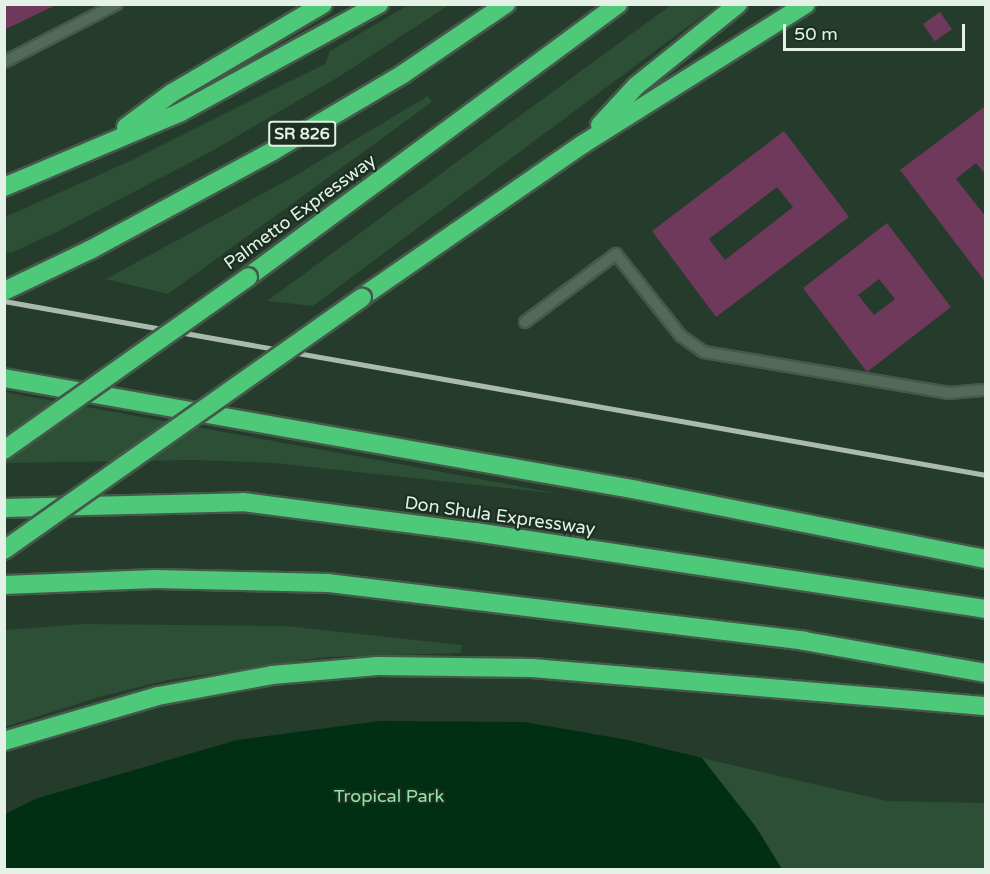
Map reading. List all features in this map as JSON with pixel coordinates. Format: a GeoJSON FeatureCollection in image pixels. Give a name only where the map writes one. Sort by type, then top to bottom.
{"type":"FeatureCollection","features":[{"type":"Feature","properties":{"kind":"highway"},"geometry":{"type":"LineString","coordinates":[[108,140],[172,93],[323,4]]}},
{"type":"Feature","properties":{"kind":"highway"},"geometry":{"type":"LineString","coordinates":[[4,187],[108,140],[179,113],[379,4]]}},
{"type":"Feature","properties":{"kind":"highway","name":"SR 826"},"geometry":{"type":"LineString","coordinates":[[4,291],[90,250],[325,121],[506,4]]}},
{"type":"Feature","properties":{"kind":"highway","name":"Palmetto Expressway"},"geometry":{"type":"LineString","coordinates":[[4,450],[248,277],[618,4]]}},
{"type":"Feature","properties":{"kind":"highway"},"geometry":{"type":"LineString","coordinates":[[583,144],[636,86],[738,4]]}},
{"type":"Feature","properties":{"kind":"highway"},"geometry":{"type":"LineString","coordinates":[[4,550],[583,144],[806,4]]}},
{"type":"Feature","properties":{"kind":"highway"},"geometry":{"type":"LineString","coordinates":[[4,378],[649,493],[986,559]]}},
{"type":"Feature","properties":{"kind":"highway","name":"Don Shula Expressway"},"geometry":{"type":"LineString","coordinates":[[4,508],[243,502],[475,532],[986,609]]}},
{"type":"Feature","properties":{"kind":"highway"},"geometry":{"type":"LineString","coordinates":[[4,585],[155,579],[328,583],[804,641],[986,673]]}},
{"type":"Feature","properties":{"kind":"highway"},"geometry":{"type":"LineString","coordinates":[[4,741],[158,696],[272,675],[378,666],[532,668],[986,706]]}},
{"type":"Feature","properties":{"kind":"lane"},"geometry":{"type":"LineString","coordinates":[[4,62],[117,4]]}},
{"type":"Feature","properties":{"kind":"lane"},"geometry":{"type":"LineString","coordinates":[[525,322],[616,254],[681,336],[704,352],[948,393],[986,390]]}},
{"type":"Feature","properties":{"kind":"green space"},"geometry":{"type":"Polygon","coordinates":[[[410,4],[449,5],[340,76],[214,150],[61,230],[11,253],[5,252],[5,217],[132,160],[325,64],[330,51],[410,4]]]}},
{"type":"Feature","properties":{"kind":"green space"},"geometry":{"type":"Polygon","coordinates":[[[671,5],[717,5],[313,306],[267,301],[671,5]]]}},
{"type":"Feature","properties":{"kind":"green space"},"geometry":{"type":"Polygon","coordinates":[[[428,96],[432,102],[168,294],[106,279],[293,177],[428,96]]]}},
{"type":"Feature","properties":{"kind":"green space"},"geometry":{"type":"Polygon","coordinates":[[[4,392],[560,494],[274,463],[194,460],[5,463],[4,392]]]}},
{"type":"Feature","properties":{"kind":"green space"},"geometry":{"type":"Polygon","coordinates":[[[83,624],[285,626],[462,645],[461,653],[326,657],[168,680],[99,697],[5,727],[5,630],[83,624]]]}},
{"type":"Feature","properties":{"kind":"green space","name":"Tropical Park"},"geometry":{"type":"Polygon","coordinates":[[[380,721],[702,758],[887,801],[985,803],[985,869],[5,869],[4,820],[72,788],[380,721]]]}},
{"type":"Feature","properties":{"kind":"shaded area","name":"Tropical Park"},"geometry":{"type":"Polygon","coordinates":[[[380,721],[524,722],[628,740],[702,758],[756,827],[782,869],[5,869],[5,814],[35,799],[237,740],[380,721]]]}},
{"type":"Feature","properties":{"kind":"building"},"geometry":{"type":"Polygon","coordinates":[[[4,4],[58,4],[4,30],[4,4]]]}},
{"type":"Feature","properties":{"kind":"building"},"geometry":{"type":"Polygon","coordinates":[[[940,12],[952,29],[935,41],[923,24],[940,12]]]}},
{"type":"Feature","properties":{"kind":"building"},"geometry":{"type":"Polygon","coordinates":[[[984,107],[986,175],[976,163],[956,179],[986,217],[986,283],[900,170],[984,107]]]}},
{"type":"Feature","properties":{"kind":"building"},"geometry":{"type":"Polygon","coordinates":[[[784,131],[849,217],[716,317],[652,231],[784,131]],[[777,187],[709,239],[725,260],[793,207],[777,187]]]}},
{"type":"Feature","properties":{"kind":"building"},"geometry":{"type":"Polygon","coordinates":[[[887,223],[951,307],[867,372],[803,288],[887,223]],[[879,279],[858,295],[874,315],[895,299],[879,279]]]}},
{"type":"Feature","properties":{"kind":"railway"},"geometry":{"type":"LineString","coordinates":[[4,301],[986,475]]}}]}
